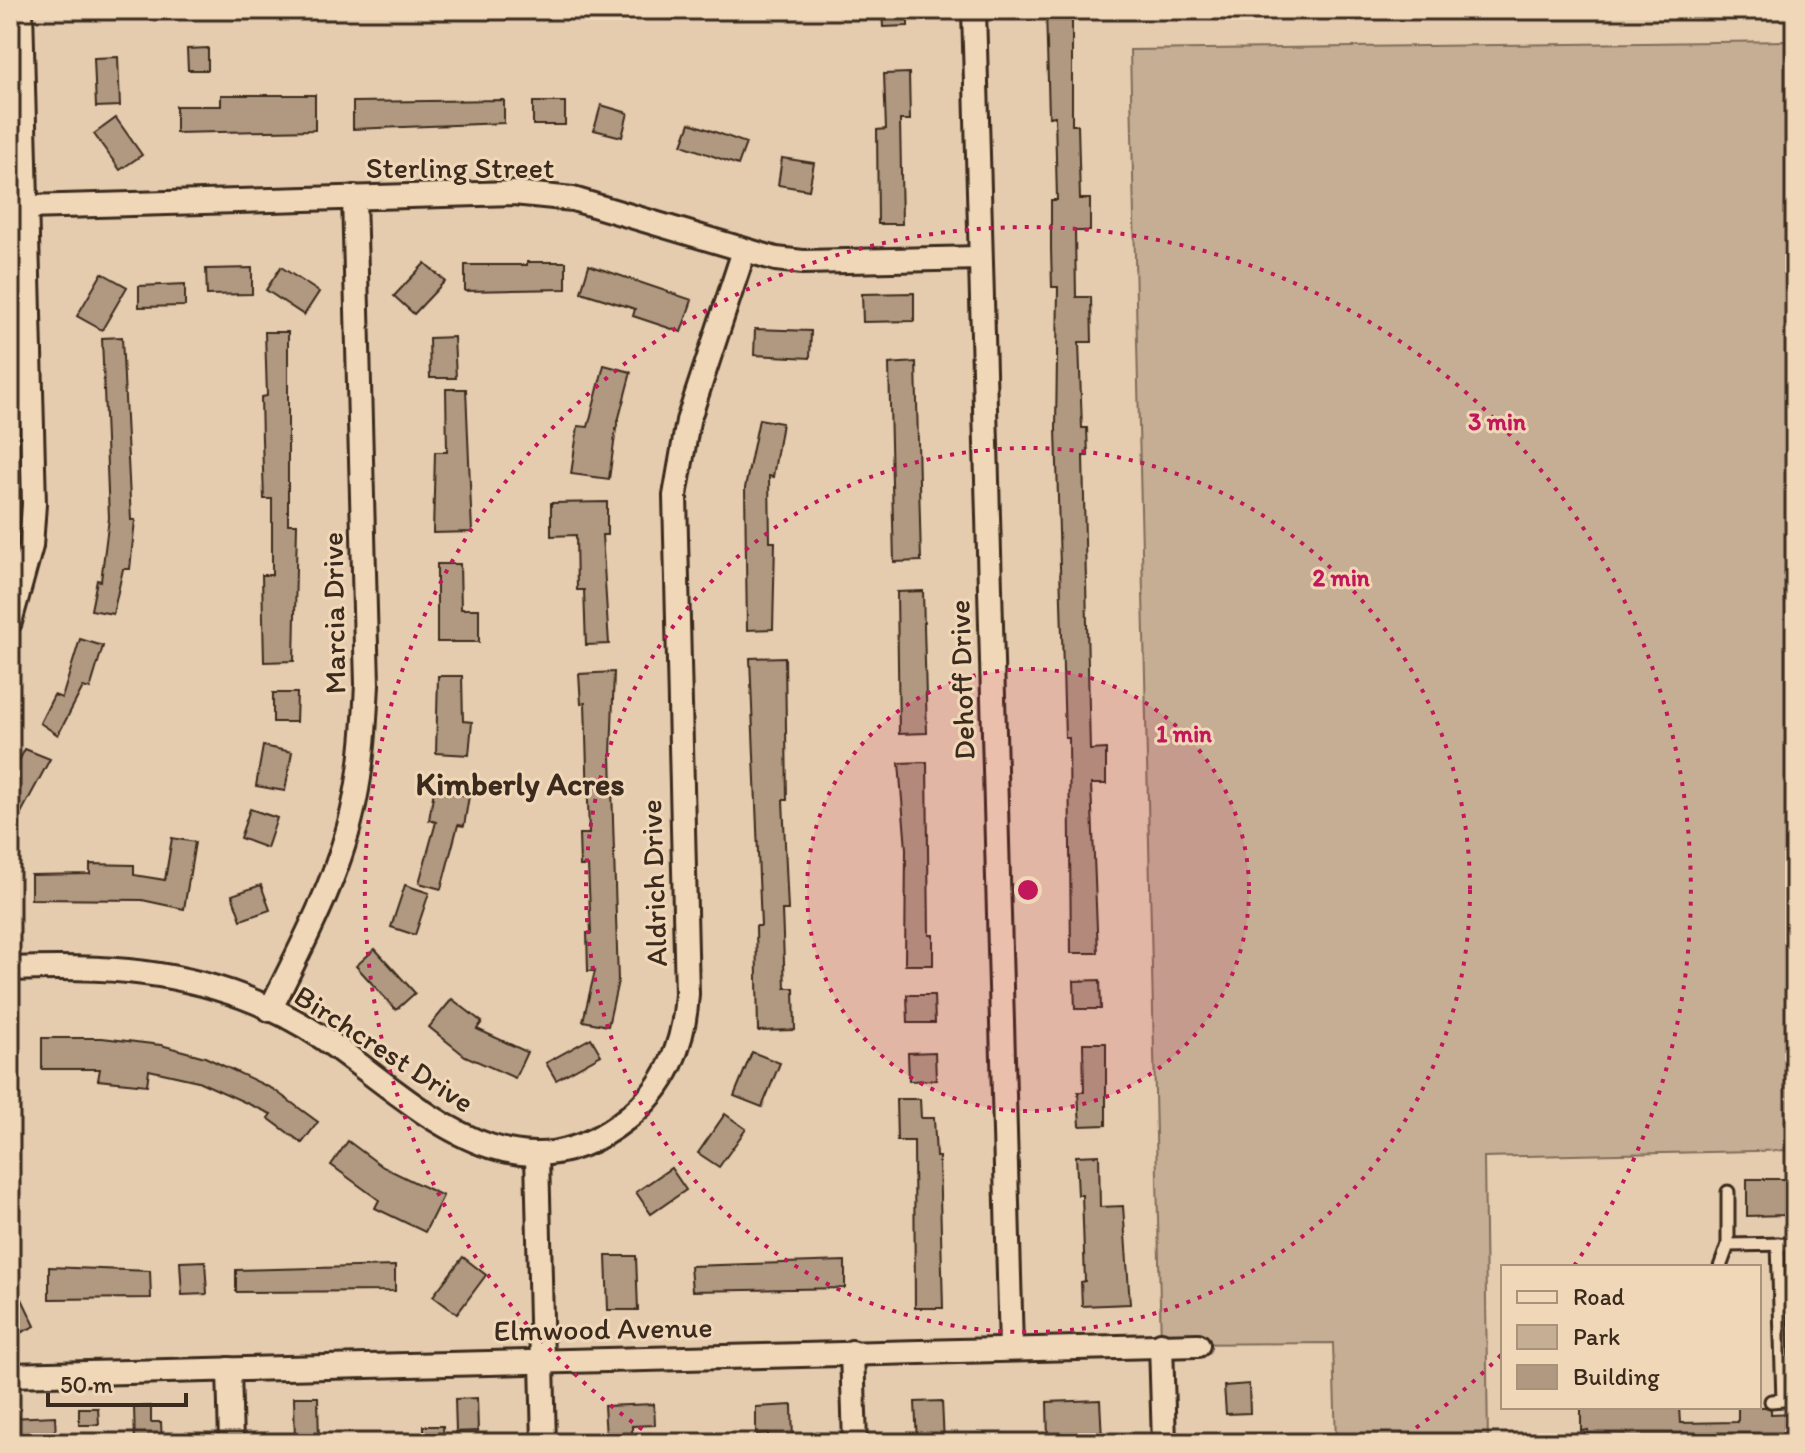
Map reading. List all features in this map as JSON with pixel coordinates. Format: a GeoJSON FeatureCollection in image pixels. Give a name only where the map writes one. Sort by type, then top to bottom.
{"type":"FeatureCollection","features":[{"type":"Feature","properties":{"kind":"street"},"geometry":{"type":"LineString","coordinates":[[10,622],[24,583],[33,523],[21,10]]}},
{"type":"Feature","properties":{"kind":"street","name":"Dehoff Drive"},"geometry":{"type":"LineString","coordinates":[[974,10],[1011,1348]]}},
{"type":"Feature","properties":{"kind":"street","name":"Sterling Street"},"geometry":{"type":"LineString","coordinates":[[26,207],[514,193],[553,195],[593,204],[744,251],[803,262],[980,258]]}},
{"type":"Feature","properties":{"kind":"street","name":"Marcia Drive"},"geometry":{"type":"LineString","coordinates":[[270,1010],[339,860],[355,802],[364,743],[367,684],[354,197]]}},
{"type":"Feature","properties":{"kind":"street","name":"Aldrich Drive"},"geometry":{"type":"LineString","coordinates":[[537,1156],[586,1143],[613,1130],[641,1107],[669,1070],[684,1030],[687,994],[675,496],[688,421],[744,251]]}},
{"type":"Feature","properties":{"kind":"street","name":"Birchcrest Drive"},"geometry":{"type":"LineString","coordinates":[[10,969],[78,966],[163,974],[202,983],[270,1010],[322,1038],[455,1133],[501,1152],[537,1156]]}},
{"type":"Feature","properties":{"kind":"street"},"geometry":{"type":"LineString","coordinates":[[537,1156],[544,1443]]}},
{"type":"Feature","properties":{"kind":"street"},"geometry":{"type":"LineString","coordinates":[[1161,1344],[1164,1443]]}},
{"type":"Feature","properties":{"kind":"street","name":"Elmwood Avenue"},"geometry":{"type":"LineString","coordinates":[[10,1375],[1198,1345]]}},
{"type":"Feature","properties":{"kind":"street"},"geometry":{"type":"LineString","coordinates":[[852,1352],[855,1443]]}},
{"type":"Feature","properties":{"kind":"street"},"geometry":{"type":"LineString","coordinates":[[229,1369],[231,1443]]}},
{"type":"Feature","properties":{"kind":"lane"},"geometry":{"type":"LineString","coordinates":[[1721,1265],[1728,1245],[1728,1192]]}},
{"type":"Feature","properties":{"kind":"lane"},"geometry":{"type":"LineString","coordinates":[[1771,1401],[1783,1400],[1778,1244]]}},
{"type":"Feature","properties":{"kind":"lane"},"geometry":{"type":"LineString","coordinates":[[1728,1245],[1795,1244]]}},
{"type":"Feature","properties":{"kind":"green space"},"geometry":{"type":"Polygon","coordinates":[[[1795,41],[1795,1150],[1484,1157],[1488,1443],[1336,1443],[1333,1343],[1161,1344],[1130,50],[1795,41]]]}},
{"type":"Feature","properties":{"kind":"building"},"geometry":{"type":"Polygon","coordinates":[[[882,10],[908,10],[908,26],[883,27],[882,10]]]}},
{"type":"Feature","properties":{"kind":"building"},"geometry":{"type":"Polygon","coordinates":[[[1046,10],[1072,10],[1072,125],[1078,125],[1080,199],[1090,199],[1090,231],[1075,231],[1076,297],[1091,297],[1092,342],[1079,342],[1082,428],[1087,428],[1088,456],[1083,456],[1090,750],[1106,749],[1106,784],[1091,784],[1098,953],[1071,953],[1069,738],[1065,738],[1056,429],[1058,287],[1052,287],[1051,249],[1051,200],[1057,200],[1055,116],[1049,117],[1046,10]]]}},
{"type":"Feature","properties":{"kind":"building"},"geometry":{"type":"Polygon","coordinates":[[[208,48],[208,70],[188,70],[187,49],[208,48]]]}},
{"type":"Feature","properties":{"kind":"building"},"geometry":{"type":"Polygon","coordinates":[[[118,57],[120,106],[96,107],[94,58],[118,57]]]}},
{"type":"Feature","properties":{"kind":"building"},"geometry":{"type":"Polygon","coordinates":[[[909,73],[910,120],[900,120],[902,224],[878,224],[877,130],[886,129],[884,74],[909,73]]]}},
{"type":"Feature","properties":{"kind":"building"},"geometry":{"type":"Polygon","coordinates":[[[221,95],[315,95],[315,130],[176,133],[176,106],[221,106],[221,95]]]}},
{"type":"Feature","properties":{"kind":"building"},"geometry":{"type":"Polygon","coordinates":[[[504,100],[504,123],[353,129],[353,102],[504,100]]]}},
{"type":"Feature","properties":{"kind":"building"},"geometry":{"type":"Polygon","coordinates":[[[533,102],[565,102],[565,125],[533,125],[533,102]]]}},
{"type":"Feature","properties":{"kind":"building"},"geometry":{"type":"Polygon","coordinates":[[[601,105],[628,113],[622,137],[594,130],[601,105]]]}},
{"type":"Feature","properties":{"kind":"building"},"geometry":{"type":"Polygon","coordinates":[[[116,118],[142,155],[120,170],[94,134],[116,118]]]}},
{"type":"Feature","properties":{"kind":"building"},"geometry":{"type":"Polygon","coordinates":[[[690,123],[746,143],[738,165],[682,145],[690,123]]]}},
{"type":"Feature","properties":{"kind":"building"},"geometry":{"type":"Polygon","coordinates":[[[782,158],[814,163],[809,190],[778,185],[782,158]]]}},
{"type":"Feature","properties":{"kind":"building"},"geometry":{"type":"Polygon","coordinates":[[[527,262],[566,262],[566,289],[465,291],[465,265],[527,265],[527,262]]]}},
{"type":"Feature","properties":{"kind":"building"},"geometry":{"type":"Polygon","coordinates":[[[425,263],[445,281],[414,314],[394,296],[425,263]]]}},
{"type":"Feature","properties":{"kind":"building"},"geometry":{"type":"Polygon","coordinates":[[[589,265],[692,300],[681,332],[633,316],[635,309],[581,292],[589,265]]]}},
{"type":"Feature","properties":{"kind":"building"},"geometry":{"type":"Polygon","coordinates":[[[281,267],[319,292],[304,315],[266,290],[281,267]]]}},
{"type":"Feature","properties":{"kind":"building"},"geometry":{"type":"Polygon","coordinates":[[[252,268],[252,294],[207,295],[206,269],[252,268]]]}},
{"type":"Feature","properties":{"kind":"building"},"geometry":{"type":"Polygon","coordinates":[[[102,273],[127,287],[102,330],[77,316],[102,273]]]}},
{"type":"Feature","properties":{"kind":"building"},"geometry":{"type":"Polygon","coordinates":[[[185,284],[185,306],[139,307],[139,286],[185,284]]]}},
{"type":"Feature","properties":{"kind":"building"},"geometry":{"type":"Polygon","coordinates":[[[914,293],[914,321],[863,322],[862,294],[914,293]]]}},
{"type":"Feature","properties":{"kind":"building"},"geometry":{"type":"Polygon","coordinates":[[[755,329],[811,331],[810,358],[754,355],[755,329]]]}},
{"type":"Feature","properties":{"kind":"building"},"geometry":{"type":"Polygon","coordinates":[[[265,332],[288,332],[288,524],[297,524],[294,661],[264,662],[262,575],[272,575],[272,499],[264,499],[262,440],[261,397],[267,396],[265,332]]]}},
{"type":"Feature","properties":{"kind":"building"},"geometry":{"type":"Polygon","coordinates":[[[122,337],[131,520],[135,520],[130,569],[123,569],[113,614],[91,610],[97,580],[101,581],[109,518],[102,338],[122,337]]]}},
{"type":"Feature","properties":{"kind":"building"},"geometry":{"type":"Polygon","coordinates":[[[454,337],[456,378],[430,378],[429,338],[454,337]]]}},
{"type":"Feature","properties":{"kind":"building"},"geometry":{"type":"Polygon","coordinates":[[[916,362],[921,561],[894,562],[889,364],[916,362]]]}},
{"type":"Feature","properties":{"kind":"building"},"geometry":{"type":"Polygon","coordinates":[[[604,365],[631,372],[616,429],[609,479],[571,474],[578,426],[588,427],[604,365]]]}},
{"type":"Feature","properties":{"kind":"building"},"geometry":{"type":"Polygon","coordinates":[[[446,389],[466,389],[472,532],[433,533],[435,452],[447,452],[446,389]]]}},
{"type":"Feature","properties":{"kind":"building"},"geometry":{"type":"Polygon","coordinates":[[[759,419],[782,423],[773,477],[769,476],[770,542],[775,542],[773,629],[747,630],[745,488],[759,419]]]}},
{"type":"Feature","properties":{"kind":"building"},"geometry":{"type":"Polygon","coordinates":[[[607,502],[607,535],[602,535],[609,644],[586,645],[584,590],[577,590],[576,535],[551,536],[551,503],[607,502]]]}},
{"type":"Feature","properties":{"kind":"building"},"geometry":{"type":"Polygon","coordinates":[[[437,564],[460,564],[461,609],[479,609],[479,642],[437,642],[437,564]]]}},
{"type":"Feature","properties":{"kind":"building"},"geometry":{"type":"Polygon","coordinates":[[[923,591],[927,733],[899,734],[897,592],[923,591]]]}},
{"type":"Feature","properties":{"kind":"building"},"geometry":{"type":"Polygon","coordinates":[[[80,639],[103,646],[90,689],[83,687],[58,735],[40,723],[54,695],[62,698],[80,639]]]}},
{"type":"Feature","properties":{"kind":"building"},"geometry":{"type":"Polygon","coordinates":[[[785,657],[787,800],[783,800],[788,910],[782,910],[785,988],[794,988],[795,1030],[758,1031],[756,926],[761,926],[750,658],[785,657]]]}},
{"type":"Feature","properties":{"kind":"building"},"geometry":{"type":"Polygon","coordinates":[[[614,672],[611,755],[618,981],[608,1026],[583,1021],[595,971],[588,971],[587,933],[591,933],[588,866],[580,866],[579,834],[589,834],[585,703],[581,704],[579,674],[614,672]]]}},
{"type":"Feature","properties":{"kind":"building"},"geometry":{"type":"Polygon","coordinates":[[[438,676],[462,676],[463,721],[472,722],[469,755],[436,753],[438,676]]]}},
{"type":"Feature","properties":{"kind":"building"},"geometry":{"type":"Polygon","coordinates":[[[273,693],[297,693],[296,722],[273,722],[273,693]]]}},
{"type":"Feature","properties":{"kind":"building"},"geometry":{"type":"Polygon","coordinates":[[[263,746],[292,752],[285,791],[256,786],[263,746]]]}},
{"type":"Feature","properties":{"kind":"building"},"geometry":{"type":"Polygon","coordinates":[[[25,749],[50,759],[20,815],[10,810],[10,778],[25,749]]]}},
{"type":"Feature","properties":{"kind":"building"},"geometry":{"type":"Polygon","coordinates":[[[927,762],[929,935],[933,935],[933,965],[905,965],[906,849],[899,763],[927,762]]]}},
{"type":"Feature","properties":{"kind":"building"},"geometry":{"type":"Polygon","coordinates":[[[434,790],[469,796],[464,826],[458,825],[441,889],[419,883],[436,822],[429,820],[434,790]]]}},
{"type":"Feature","properties":{"kind":"building"},"geometry":{"type":"Polygon","coordinates":[[[250,809],[277,818],[267,848],[240,838],[250,809]]]}},
{"type":"Feature","properties":{"kind":"building"},"geometry":{"type":"Polygon","coordinates":[[[172,838],[195,842],[184,909],[142,900],[31,899],[31,875],[90,874],[90,864],[134,865],[134,875],[165,880],[172,838]]]}},
{"type":"Feature","properties":{"kind":"building"},"geometry":{"type":"Polygon","coordinates":[[[261,885],[270,910],[241,920],[232,895],[261,885]]]}},
{"type":"Feature","properties":{"kind":"building"},"geometry":{"type":"Polygon","coordinates":[[[405,885],[429,893],[415,935],[391,927],[405,885]]]}},
{"type":"Feature","properties":{"kind":"building"},"geometry":{"type":"Polygon","coordinates":[[[375,949],[415,993],[396,1010],[356,966],[375,949]]]}},
{"type":"Feature","properties":{"kind":"building"},"geometry":{"type":"Polygon","coordinates":[[[1100,980],[1101,1009],[1075,1009],[1074,981],[1100,980]]]}},
{"type":"Feature","properties":{"kind":"building"},"geometry":{"type":"Polygon","coordinates":[[[907,995],[934,995],[935,1023],[908,1023],[907,995]]]}},
{"type":"Feature","properties":{"kind":"building"},"geometry":{"type":"Polygon","coordinates":[[[452,999],[482,1022],[477,1029],[527,1052],[515,1078],[465,1056],[429,1027],[452,999]]]}},
{"type":"Feature","properties":{"kind":"building"},"geometry":{"type":"Polygon","coordinates":[[[42,1038],[102,1038],[161,1045],[205,1057],[273,1089],[318,1122],[302,1143],[268,1118],[271,1114],[198,1081],[149,1070],[147,1085],[98,1080],[100,1069],[42,1069],[42,1038]]]}},
{"type":"Feature","properties":{"kind":"building"},"geometry":{"type":"Polygon","coordinates":[[[591,1038],[601,1055],[556,1080],[546,1063],[591,1038]]]}},
{"type":"Feature","properties":{"kind":"building"},"geometry":{"type":"Polygon","coordinates":[[[1083,1043],[1106,1043],[1106,1125],[1080,1126],[1078,1092],[1084,1092],[1083,1043]]]}},
{"type":"Feature","properties":{"kind":"building"},"geometry":{"type":"Polygon","coordinates":[[[752,1052],[780,1063],[762,1107],[734,1096],[752,1052]]]}},
{"type":"Feature","properties":{"kind":"building"},"geometry":{"type":"Polygon","coordinates":[[[935,1052],[936,1080],[909,1081],[908,1053],[935,1052]]]}},
{"type":"Feature","properties":{"kind":"building"},"geometry":{"type":"Polygon","coordinates":[[[896,1099],[920,1099],[921,1118],[934,1118],[936,1157],[939,1157],[943,1308],[915,1308],[914,1141],[897,1141],[896,1099]]]}},
{"type":"Feature","properties":{"kind":"building"},"geometry":{"type":"Polygon","coordinates":[[[725,1114],[746,1129],[719,1167],[698,1153],[725,1114]]]}},
{"type":"Feature","properties":{"kind":"building"},"geometry":{"type":"Polygon","coordinates":[[[348,1141],[383,1167],[443,1196],[425,1232],[375,1208],[379,1200],[331,1165],[348,1141]]]}},
{"type":"Feature","properties":{"kind":"building"},"geometry":{"type":"Polygon","coordinates":[[[1099,1155],[1100,1207],[1123,1206],[1130,1304],[1082,1306],[1081,1282],[1085,1281],[1082,1195],[1078,1195],[1076,1156],[1099,1155]]]}},
{"type":"Feature","properties":{"kind":"building"},"geometry":{"type":"Polygon","coordinates":[[[671,1168],[686,1190],[651,1214],[636,1192],[671,1168]]]}},
{"type":"Feature","properties":{"kind":"building"},"geometry":{"type":"Polygon","coordinates":[[[1747,1179],[1788,1179],[1788,1215],[1747,1216],[1747,1179]]]}},
{"type":"Feature","properties":{"kind":"building"},"geometry":{"type":"Polygon","coordinates":[[[606,1256],[636,1256],[638,1310],[608,1310],[606,1256]]]}},
{"type":"Feature","properties":{"kind":"building"},"geometry":{"type":"Polygon","coordinates":[[[463,1257],[486,1275],[457,1314],[433,1296],[463,1257]]]}},
{"type":"Feature","properties":{"kind":"building"},"geometry":{"type":"Polygon","coordinates":[[[205,1261],[207,1294],[182,1295],[180,1262],[205,1261]]]}},
{"type":"Feature","properties":{"kind":"building"},"geometry":{"type":"Polygon","coordinates":[[[845,1261],[845,1288],[692,1291],[690,1266],[845,1261]]]}},
{"type":"Feature","properties":{"kind":"building"},"geometry":{"type":"Polygon","coordinates":[[[395,1266],[395,1291],[236,1292],[236,1270],[395,1266]]]}},
{"type":"Feature","properties":{"kind":"building"},"geometry":{"type":"Polygon","coordinates":[[[49,1267],[150,1271],[151,1298],[49,1299],[49,1267]]]}},
{"type":"Feature","properties":{"kind":"building"},"geometry":{"type":"Polygon","coordinates":[[[10,1274],[35,1326],[10,1338],[10,1274]]]}},
{"type":"Feature","properties":{"kind":"building"},"geometry":{"type":"Polygon","coordinates":[[[1249,1384],[1250,1413],[1226,1414],[1224,1386],[1249,1384]]]}},
{"type":"Feature","properties":{"kind":"building"},"geometry":{"type":"Polygon","coordinates":[[[294,1397],[318,1397],[319,1443],[295,1443],[294,1397]]]}},
{"type":"Feature","properties":{"kind":"building"},"geometry":{"type":"Polygon","coordinates":[[[477,1398],[478,1431],[456,1432],[455,1399],[477,1398]]]}},
{"type":"Feature","properties":{"kind":"building"},"geometry":{"type":"Polygon","coordinates":[[[1100,1400],[1102,1439],[1048,1441],[1047,1402],[1100,1400]]]}},
{"type":"Feature","properties":{"kind":"building"},"geometry":{"type":"Polygon","coordinates":[[[942,1401],[944,1443],[917,1443],[915,1402],[942,1401]]]}},
{"type":"Feature","properties":{"kind":"building"},"geometry":{"type":"Polygon","coordinates":[[[654,1404],[655,1425],[632,1426],[632,1436],[606,1437],[604,1406],[654,1404]]]}},
{"type":"Feature","properties":{"kind":"building"},"geometry":{"type":"Polygon","coordinates":[[[792,1405],[793,1443],[768,1443],[768,1433],[756,1434],[756,1407],[792,1405]]]}},
{"type":"Feature","properties":{"kind":"building"},"geometry":{"type":"Polygon","coordinates":[[[151,1406],[151,1422],[161,1422],[162,1443],[135,1443],[134,1407],[151,1406]]]}},
{"type":"Feature","properties":{"kind":"building"},"geometry":{"type":"Polygon","coordinates":[[[1761,1407],[1771,1409],[1771,1414],[1795,1413],[1795,1443],[1588,1440],[1588,1430],[1581,1431],[1581,1409],[1679,1409],[1680,1423],[1738,1422],[1738,1409],[1761,1407]]]}},
{"type":"Feature","properties":{"kind":"building"},"geometry":{"type":"Polygon","coordinates":[[[79,1408],[98,1408],[99,1425],[79,1425],[79,1408]]]}},
{"type":"Feature","properties":{"kind":"building"},"geometry":{"type":"Polygon","coordinates":[[[55,1416],[56,1438],[35,1438],[35,1443],[10,1443],[10,1418],[55,1416]]]}},
{"type":"Feature","properties":{"kind":"building"},"geometry":{"type":"Polygon","coordinates":[[[424,1426],[443,1426],[444,1443],[424,1443],[424,1426]]]}},
{"type":"Feature","properties":{"kind":"district","name":"Kimberly Acres"},"geometry":{"type":"Point","coordinates":[520,784]}}]}
